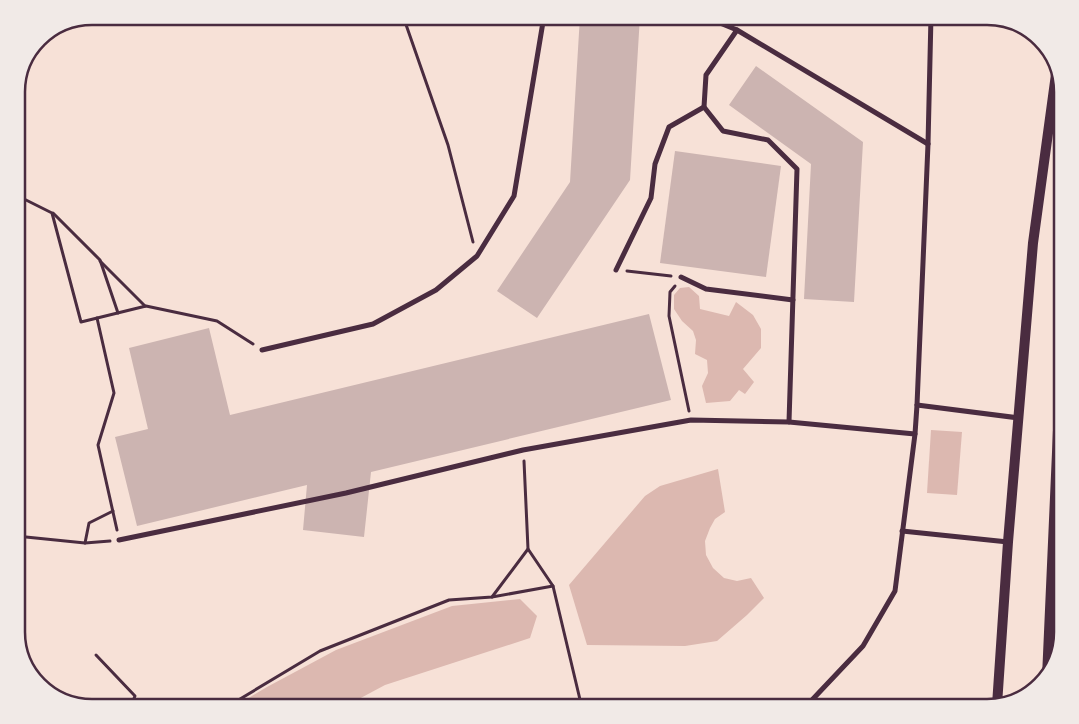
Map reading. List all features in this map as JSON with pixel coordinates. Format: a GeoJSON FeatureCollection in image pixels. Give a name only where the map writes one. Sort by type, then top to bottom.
{"type":"FeatureCollection","features":[{"type":"Feature","properties":{"kind":"main road"},"geometry":{"type":"LineString","coordinates":[[997,698],[1008,542],[1033,243],[1054,91]]}},
{"type":"Feature","properties":{"kind":"main road"},"geometry":{"type":"LineString","coordinates":[[1048,659],[1054,520]]}},
{"type":"Feature","properties":{"kind":"street"},"geometry":{"type":"LineString","coordinates":[[262,350],[373,324],[436,290],[477,256],[514,196],[542,25]]}},
{"type":"Feature","properties":{"kind":"street"},"geometry":{"type":"LineString","coordinates":[[725,25],[737,30],[928,144]]}},
{"type":"Feature","properties":{"kind":"street"},"geometry":{"type":"LineString","coordinates":[[813,699],[863,646],[895,590],[917,405],[931,25]]}},
{"type":"Feature","properties":{"kind":"street"},"geometry":{"type":"LineString","coordinates":[[737,30],[706,75],[704,107],[723,131],[768,140],[797,170],[789,422]]}},
{"type":"Feature","properties":{"kind":"street"},"geometry":{"type":"LineString","coordinates":[[616,270],[651,198],[655,164],[669,127],[704,107]]}},
{"type":"Feature","properties":{"kind":"street"},"geometry":{"type":"LineString","coordinates":[[681,277],[706,289],[793,300]]}},
{"type":"Feature","properties":{"kind":"street"},"geometry":{"type":"LineString","coordinates":[[917,405],[1019,418]]}},
{"type":"Feature","properties":{"kind":"street"},"geometry":{"type":"LineString","coordinates":[[119,540],[346,493],[523,450],[691,420],[789,422],[915,434]]}},
{"type":"Feature","properties":{"kind":"street"},"geometry":{"type":"LineString","coordinates":[[902,531],[1008,542]]}},
{"type":"Feature","properties":{"kind":"path"},"geometry":{"type":"LineString","coordinates":[[406,25],[448,145],[477,256]]}},
{"type":"Feature","properties":{"kind":"path"},"geometry":{"type":"LineString","coordinates":[[25,200],[52,213],[146,306]]}},
{"type":"Feature","properties":{"kind":"path"},"geometry":{"type":"LineString","coordinates":[[52,213],[81,322],[146,306],[217,321],[262,350]]}},
{"type":"Feature","properties":{"kind":"path"},"geometry":{"type":"LineString","coordinates":[[100,260],[118,313]]}},
{"type":"Feature","properties":{"kind":"path"},"geometry":{"type":"LineString","coordinates":[[616,270],[681,277]]}},
{"type":"Feature","properties":{"kind":"path"},"geometry":{"type":"LineString","coordinates":[[681,277],[670,292],[670,316],[691,420]]}},
{"type":"Feature","properties":{"kind":"path"},"geometry":{"type":"LineString","coordinates":[[25,537],[85,543],[119,540],[98,445],[114,393],[97,318]]}},
{"type":"Feature","properties":{"kind":"path"},"geometry":{"type":"LineString","coordinates":[[523,450],[528,549],[553,586],[580,699]]}},
{"type":"Feature","properties":{"kind":"path"},"geometry":{"type":"LineString","coordinates":[[85,543],[89,523],[113,511]]}},
{"type":"Feature","properties":{"kind":"path"},"geometry":{"type":"LineString","coordinates":[[492,597],[528,549]]}},
{"type":"Feature","properties":{"kind":"path"},"geometry":{"type":"LineString","coordinates":[[240,699],[320,651],[449,600],[492,597],[553,586]]}},
{"type":"Feature","properties":{"kind":"path"},"geometry":{"type":"LineString","coordinates":[[96,655],[135,696],[134,699]]}},
{"type":"Feature","properties":{"kind":"shaded area"},"geometry":{"type":"Polygon","coordinates":[[[689,287],[699,296],[700,309],[729,316],[736,302],[753,315],[761,329],[761,348],[743,369],[754,382],[745,394],[739,390],[730,401],[706,403],[702,386],[708,373],[707,360],[695,354],[696,340],[693,331],[682,321],[674,309],[674,295],[680,288],[689,287]]]}},
{"type":"Feature","properties":{"kind":"shaded area"},"geometry":{"type":"Polygon","coordinates":[[[931,430],[962,432],[957,495],[927,493],[931,430]]]}},
{"type":"Feature","properties":{"kind":"shaded area"},"geometry":{"type":"Polygon","coordinates":[[[718,469],[725,512],[715,519],[710,528],[705,541],[706,555],[713,568],[724,578],[737,581],[751,578],[764,598],[717,641],[685,646],[587,645],[569,585],[645,496],[660,486],[718,469]]]}},
{"type":"Feature","properties":{"kind":"shaded area"},"geometry":{"type":"Polygon","coordinates":[[[520,599],[537,616],[530,638],[385,685],[359,699],[247,699],[336,650],[452,606],[520,599]]]}},
{"type":"Feature","properties":{"kind":"building"},"geometry":{"type":"Polygon","coordinates":[[[579,25],[639,25],[630,180],[537,318],[497,291],[570,182],[579,25]]]}},
{"type":"Feature","properties":{"kind":"building"},"geometry":{"type":"Polygon","coordinates":[[[756,66],[863,142],[854,302],[804,299],[811,164],[729,105],[756,66]]]}},
{"type":"Feature","properties":{"kind":"building"},"geometry":{"type":"Polygon","coordinates":[[[675,151],[781,166],[766,277],[660,263],[675,151]]]}},
{"type":"Feature","properties":{"kind":"building"},"geometry":{"type":"Polygon","coordinates":[[[649,314],[671,400],[371,472],[364,537],[303,530],[307,485],[137,526],[115,437],[148,429],[129,348],[209,328],[230,415],[649,314]]]}}]}
